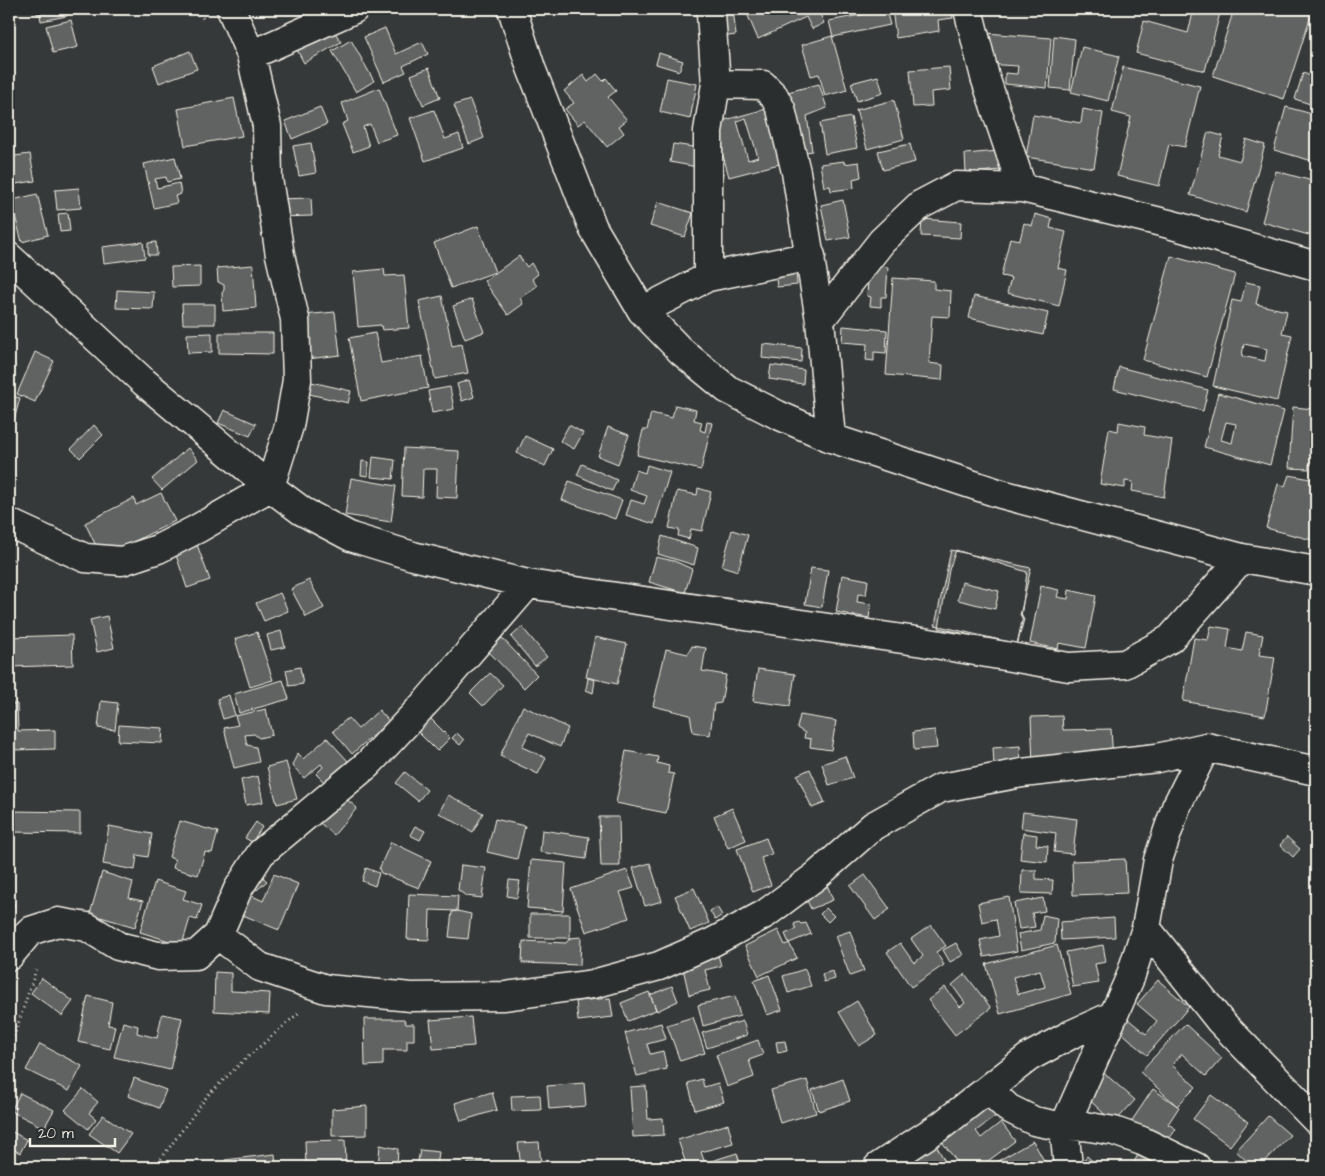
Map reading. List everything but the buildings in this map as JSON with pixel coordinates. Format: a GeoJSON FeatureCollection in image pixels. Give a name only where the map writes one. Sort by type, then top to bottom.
{"type":"FeatureCollection","features":[{"type":"Feature","properties":{"kind":"street"},"geometry":{"type":"LineString","coordinates":[[9,523],[85,558],[122,561],[158,549],[270,487],[289,426],[297,380],[295,319],[280,256],[268,179],[267,126],[251,54],[231,9]]}},
{"type":"Feature","properties":{"kind":"street"},"geometry":{"type":"LineString","coordinates":[[251,54],[354,9]]}},
{"type":"Feature","properties":{"kind":"street"},"geometry":{"type":"LineString","coordinates":[[512,9],[531,68],[592,228],[642,311],[681,351],[727,389],[778,415],[831,438],[1001,494],[1242,558],[1316,572]]}},
{"type":"Feature","properties":{"kind":"street"},"geometry":{"type":"LineString","coordinates":[[708,277],[708,131],[716,84],[712,9]]}},
{"type":"Feature","properties":{"kind":"street"},"geometry":{"type":"LineString","coordinates":[[968,9],[984,77],[1022,188]]}},
{"type":"Feature","properties":{"kind":"street"},"geometry":{"type":"LineString","coordinates":[[716,84],[763,85],[774,96],[781,109],[796,172],[820,320],[831,438]]}},
{"type":"Feature","properties":{"kind":"street"},"geometry":{"type":"LineString","coordinates":[[820,320],[882,241],[920,205],[956,186],[1022,188],[1169,224],[1316,266]]}},
{"type":"Feature","properties":{"kind":"street"},"geometry":{"type":"LineString","coordinates":[[642,311],[708,277],[810,256]]}},
{"type":"Feature","properties":{"kind":"street"},"geometry":{"type":"LineString","coordinates":[[9,257],[144,382],[270,487],[302,511],[351,537],[413,556],[528,584],[923,642],[1069,667],[1125,664],[1170,639],[1242,558]]}},
{"type":"Feature","properties":{"kind":"street"},"geometry":{"type":"LineString","coordinates":[[9,956],[30,931],[58,922],[87,927],[118,946],[158,956],[196,955],[218,935],[238,889],[261,853],[368,764],[428,700],[528,584]]}},
{"type":"Feature","properties":{"kind":"street"},"geometry":{"type":"LineString","coordinates":[[218,935],[260,967],[326,989],[411,997],[505,996],[593,984],[660,966],[713,942],[765,914],[816,876],[873,826],[941,788],[1022,773],[1157,758],[1206,748],[1316,771]]}},
{"type":"Feature","properties":{"kind":"street"},"geometry":{"type":"LineString","coordinates":[[1068,1167],[1064,1127],[1130,978],[1146,928],[1158,860],[1176,807],[1206,748]]}},
{"type":"Feature","properties":{"kind":"street"},"geometry":{"type":"LineString","coordinates":[[1146,928],[1220,1022],[1316,1120]]}},
{"type":"Feature","properties":{"kind":"street"},"geometry":{"type":"LineString","coordinates":[[878,1167],[942,1125],[1029,1057],[1072,1034],[1114,1015]]}},
{"type":"Feature","properties":{"kind":"street"},"geometry":{"type":"LineString","coordinates":[[989,1090],[1008,1108],[1034,1122],[1064,1127],[1084,1126],[1114,1131],[1142,1141],[1196,1167]]}},
{"type":"Feature","properties":{"kind":"path"},"geometry":{"type":"LineString","coordinates":[[9,1051],[31,980],[38,965]]}},
{"type":"Feature","properties":{"kind":"path"},"geometry":{"type":"LineString","coordinates":[[155,1167],[208,1095],[243,1061],[326,989]]}}]}
